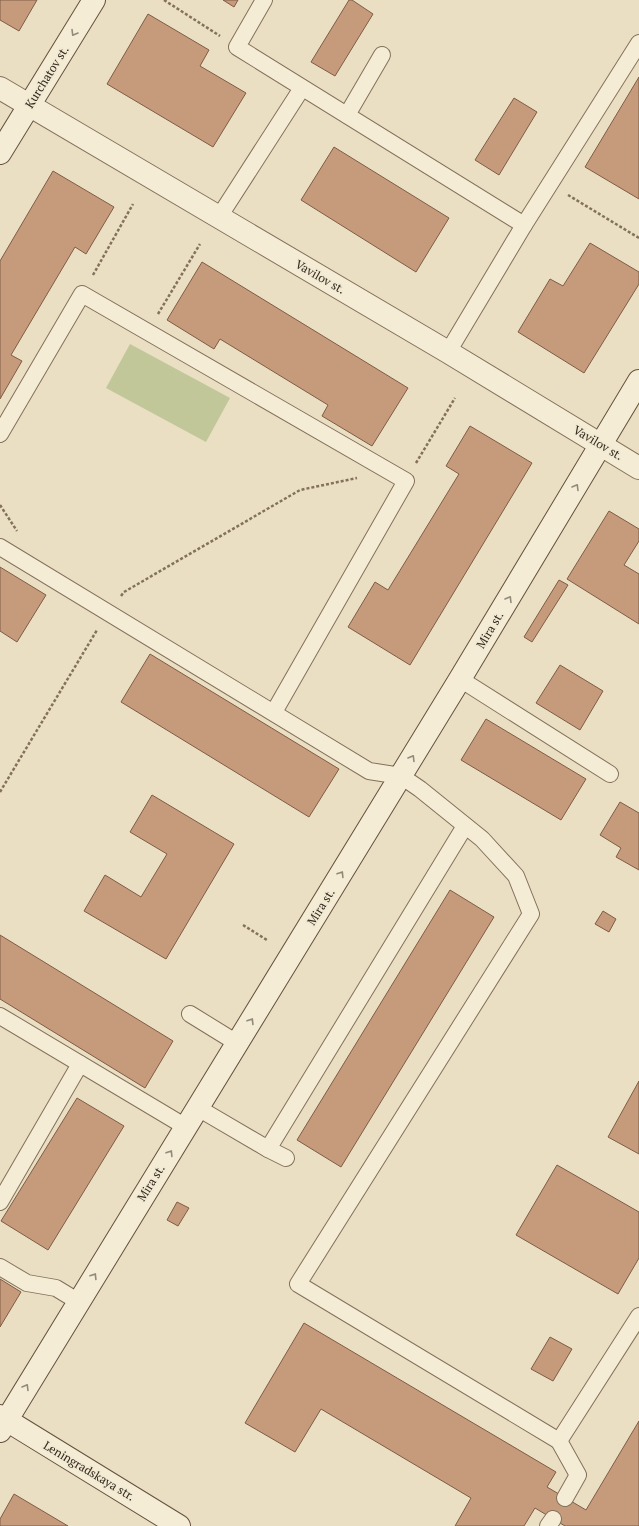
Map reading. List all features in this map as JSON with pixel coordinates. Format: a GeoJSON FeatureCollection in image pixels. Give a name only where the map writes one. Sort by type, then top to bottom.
{"type":"FeatureCollection","features":[{"type":"Feature","properties":{"kind":"main road","name":"Kurchatov st."},"geometry":{"type":"LineString","coordinates":[[0,153],[94,0]]}},
{"type":"Feature","properties":{"kind":"main road","name":"Vavilov st."},"geometry":{"type":"LineString","coordinates":[[0,88],[448,352],[639,468]]}},
{"type":"Feature","properties":{"kind":"main road","name":"Mira st."},"geometry":{"type":"LineString","coordinates":[[2,1423],[79,1302],[460,680],[639,381]]}},
{"type":"Feature","properties":{"kind":"main road","name":"Leningradskaya str."},"geometry":{"type":"LineString","coordinates":[[2,1423],[179,1526]]}},
{"type":"Feature","properties":{"kind":"lane"},"geometry":{"type":"LineString","coordinates":[[264,0],[237,47],[524,225]]}},
{"type":"Feature","properties":{"kind":"lane"},"geometry":{"type":"LineString","coordinates":[[448,352],[524,225],[639,43]]}},
{"type":"Feature","properties":{"kind":"lane"},"geometry":{"type":"LineString","coordinates":[[347,115],[382,54]]}},
{"type":"Feature","properties":{"kind":"lane"},"geometry":{"type":"LineString","coordinates":[[219,218],[302,88]]}},
{"type":"Feature","properties":{"kind":"lane"},"geometry":{"type":"LineString","coordinates":[[0,434],[82,294],[406,481],[274,712]]}},
{"type":"Feature","properties":{"kind":"lane"},"geometry":{"type":"LineString","coordinates":[[0,547],[369,770],[401,776],[420,789],[482,840],[516,876],[531,914],[298,1284],[559,1441],[578,1475],[565,1498]]}},
{"type":"Feature","properties":{"kind":"lane"},"geometry":{"type":"LineString","coordinates":[[460,680],[610,774]]}},
{"type":"Feature","properties":{"kind":"lane"},"geometry":{"type":"LineString","coordinates":[[268,1149],[465,826]]}},
{"type":"Feature","properties":{"kind":"lane"},"geometry":{"type":"LineString","coordinates":[[190,1014],[237,1043]]}},
{"type":"Feature","properties":{"kind":"lane"},"geometry":{"type":"LineString","coordinates":[[0,1016],[186,1127]]}},
{"type":"Feature","properties":{"kind":"lane"},"geometry":{"type":"LineString","coordinates":[[0,1202],[80,1064]]}},
{"type":"Feature","properties":{"kind":"lane"},"geometry":{"type":"LineString","coordinates":[[198,1108],[286,1158]]}},
{"type":"Feature","properties":{"kind":"lane"},"geometry":{"type":"LineString","coordinates":[[0,1267],[27,1283],[56,1288],[79,1302]]}},
{"type":"Feature","properties":{"kind":"lane"},"geometry":{"type":"LineString","coordinates":[[559,1441],[639,1316]]}},
{"type":"Feature","properties":{"kind":"path"},"geometry":{"type":"LineString","coordinates":[[164,0],[237,47]]}},
{"type":"Feature","properties":{"kind":"path"},"geometry":{"type":"LineString","coordinates":[[550,184],[639,238]]}},
{"type":"Feature","properties":{"kind":"path"},"geometry":{"type":"LineString","coordinates":[[82,294],[133,204]]}},
{"type":"Feature","properties":{"kind":"path"},"geometry":{"type":"LineString","coordinates":[[148,332],[200,244]]}},
{"type":"Feature","properties":{"kind":"path"},"geometry":{"type":"LineString","coordinates":[[406,481],[454,398]]}},
{"type":"Feature","properties":{"kind":"path"},"geometry":{"type":"LineString","coordinates":[[0,792],[108,612],[124,592],[300,490],[389,471]]}},
{"type":"Feature","properties":{"kind":"path"},"geometry":{"type":"LineString","coordinates":[[243,926],[267,940]]}},
{"type":"Feature","properties":{"kind":"green space"},"geometry":{"type":"Polygon","coordinates":[[[130,344],[230,398],[206,442],[106,388],[130,344]]]}},
{"type":"Feature","properties":{"kind":"building"},"geometry":{"type":"Polygon","coordinates":[[[0,0],[37,0],[19,31],[0,20],[0,0]]]}},
{"type":"Feature","properties":{"kind":"building"},"geometry":{"type":"Polygon","coordinates":[[[223,0],[238,0],[234,7],[223,0]]]}},
{"type":"Feature","properties":{"kind":"building"},"geometry":{"type":"Polygon","coordinates":[[[349,0],[352,0],[373,14],[335,76],[311,62],[349,0]]]}},
{"type":"Feature","properties":{"kind":"building"},"geometry":{"type":"Polygon","coordinates":[[[148,14],[209,50],[200,66],[246,93],[213,147],[107,84],[148,14]]]}},
{"type":"Feature","properties":{"kind":"building"},"geometry":{"type":"Polygon","coordinates":[[[639,77],[639,199],[585,167],[639,77]]]}},
{"type":"Feature","properties":{"kind":"building"},"geometry":{"type":"Polygon","coordinates":[[[514,98],[537,112],[499,175],[475,160],[514,98]]]}},
{"type":"Feature","properties":{"kind":"building"},"geometry":{"type":"Polygon","coordinates":[[[334,147],[449,218],[416,272],[301,200],[334,147]]]}},
{"type":"Feature","properties":{"kind":"building"},"geometry":{"type":"Polygon","coordinates":[[[53,171],[114,207],[86,254],[75,247],[11,355],[22,361],[0,399],[0,261],[53,171]]]}},
{"type":"Feature","properties":{"kind":"building"},"geometry":{"type":"Polygon","coordinates":[[[590,243],[639,272],[639,284],[584,373],[518,332],[550,279],[563,286],[590,243]]]}},
{"type":"Feature","properties":{"kind":"building"},"geometry":{"type":"Polygon","coordinates":[[[202,262],[408,388],[372,446],[322,416],[328,405],[220,339],[214,349],[167,320],[202,262]]]}},
{"type":"Feature","properties":{"kind":"building"},"geometry":{"type":"Polygon","coordinates":[[[470,426],[532,463],[410,665],[348,627],[375,582],[388,590],[459,474],[446,466],[470,426]]]}},
{"type":"Feature","properties":{"kind":"building"},"geometry":{"type":"Polygon","coordinates":[[[609,511],[639,529],[639,541],[624,565],[639,574],[639,624],[567,579],[609,511]]]}},
{"type":"Feature","properties":{"kind":"building"},"geometry":{"type":"Polygon","coordinates":[[[0,567],[46,595],[17,642],[0,631],[0,567]]]}},
{"type":"Feature","properties":{"kind":"building"},"geometry":{"type":"Polygon","coordinates":[[[559,580],[568,585],[532,642],[524,637],[559,580]]]}},
{"type":"Feature","properties":{"kind":"building"},"geometry":{"type":"Polygon","coordinates":[[[150,654],[339,769],[309,817],[121,702],[150,654]]]}},
{"type":"Feature","properties":{"kind":"building"},"geometry":{"type":"Polygon","coordinates":[[[560,665],[603,691],[580,730],[536,703],[560,665]]]}},
{"type":"Feature","properties":{"kind":"building"},"geometry":{"type":"Polygon","coordinates":[[[486,719],[586,779],[561,820],[461,760],[486,719]]]}},
{"type":"Feature","properties":{"kind":"building"},"geometry":{"type":"Polygon","coordinates":[[[152,795],[234,844],[166,959],[84,911],[105,875],[141,897],[167,854],[130,832],[152,795]]]}},
{"type":"Feature","properties":{"kind":"building"},"geometry":{"type":"Polygon","coordinates":[[[620,802],[639,813],[639,870],[616,857],[621,848],[600,835],[620,802]]]}},
{"type":"Feature","properties":{"kind":"building"},"geometry":{"type":"Polygon","coordinates":[[[450,890],[494,917],[341,1167],[297,1140],[450,890]]]}},
{"type":"Feature","properties":{"kind":"building"},"geometry":{"type":"Polygon","coordinates":[[[603,911],[616,919],[609,932],[595,924],[603,911]]]}},
{"type":"Feature","properties":{"kind":"building"},"geometry":{"type":"Polygon","coordinates":[[[0,935],[173,1041],[145,1088],[0,999],[0,935]]]}},
{"type":"Feature","properties":{"kind":"building"},"geometry":{"type":"Polygon","coordinates":[[[639,1081],[639,1154],[608,1137],[639,1081]]]}},
{"type":"Feature","properties":{"kind":"building"},"geometry":{"type":"Polygon","coordinates":[[[77,1098],[124,1126],[48,1250],[1,1221],[77,1098]]]}},
{"type":"Feature","properties":{"kind":"building"},"geometry":{"type":"Polygon","coordinates":[[[557,1165],[639,1212],[639,1258],[618,1294],[516,1235],[557,1165]]]}},
{"type":"Feature","properties":{"kind":"building"},"geometry":{"type":"Polygon","coordinates":[[[177,1202],[189,1208],[178,1226],[167,1220],[177,1202]]]}},
{"type":"Feature","properties":{"kind":"building"},"geometry":{"type":"Polygon","coordinates":[[[0,1279],[21,1292],[0,1327],[0,1279]]]}},
{"type":"Feature","properties":{"kind":"building"},"geometry":{"type":"Polygon","coordinates":[[[304,1323],[556,1472],[547,1487],[586,1510],[639,1421],[639,1526],[565,1526],[535,1508],[524,1526],[455,1526],[471,1498],[321,1409],[295,1452],[245,1423],[304,1323]]]}},
{"type":"Feature","properties":{"kind":"building"},"geometry":{"type":"Polygon","coordinates":[[[550,1337],[572,1349],[553,1381],[531,1369],[550,1337]]]}},
{"type":"Feature","properties":{"kind":"building"},"geometry":{"type":"Polygon","coordinates":[[[14,1494],[68,1526],[0,1526],[0,1519],[14,1494]]]}}]}
